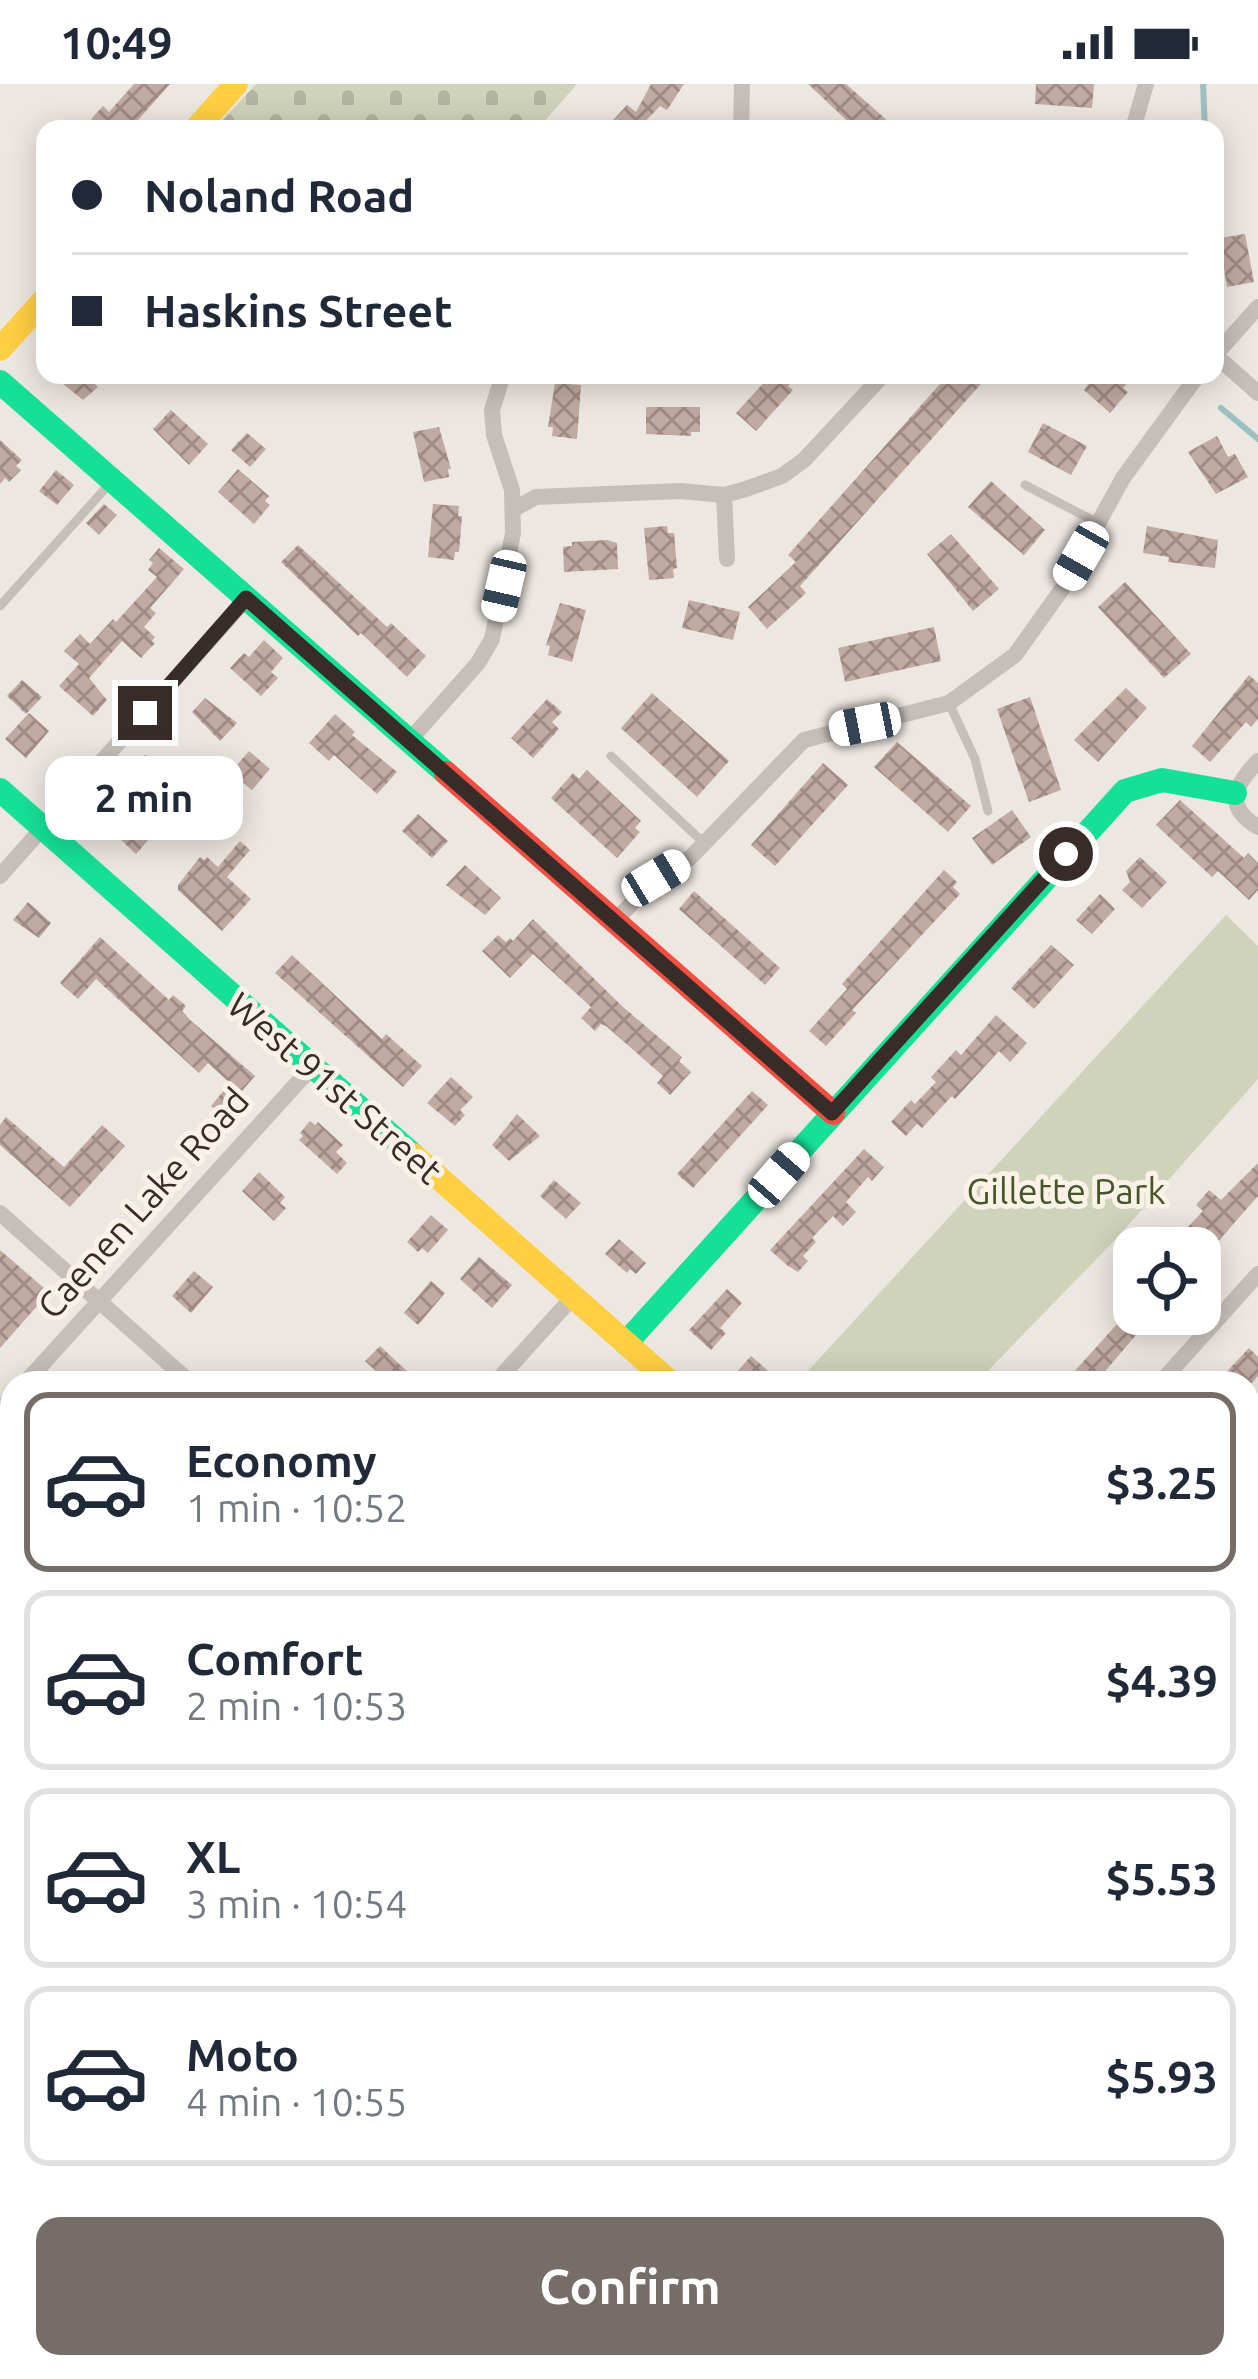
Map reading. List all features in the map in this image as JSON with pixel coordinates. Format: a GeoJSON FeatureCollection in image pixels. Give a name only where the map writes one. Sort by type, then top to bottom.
{"type":"FeatureCollection","features":[{"type":"Feature","properties":{"kind":"street"},"geometry":{"type":"LineString","coordinates":[[204,120],[236,84]]}},
{"type":"Feature","properties":{"kind":"street"},"geometry":{"type":"LineString","coordinates":[[742,84],[742,120]]}},
{"type":"Feature","properties":{"kind":"street"},"geometry":{"type":"LineString","coordinates":[[1136,120],[1146,84]]}},
{"type":"Feature","properties":{"kind":"street"},"geometry":{"type":"LineString","coordinates":[[1224,345],[1258,307]]}},
{"type":"Feature","properties":{"kind":"street"},"geometry":{"type":"LineString","coordinates":[[0,349],[36,309]]}},
{"type":"Feature","properties":{"kind":"street"},"geometry":{"type":"LineString","coordinates":[[1224,363],[1258,393]]}},
{"type":"Feature","properties":{"kind":"street"},"geometry":{"type":"LineString","coordinates":[[0,382],[832,1113]]}},
{"type":"Feature","properties":{"kind":"street"},"geometry":{"type":"LineString","coordinates":[[409,741],[478,663],[492,639],[514,533],[512,490],[494,436],[492,410],[500,384]]}},
{"type":"Feature","properties":{"kind":"street"},"geometry":{"type":"LineString","coordinates":[[514,509],[536,497],[680,491],[724,495],[782,476],[804,460],[875,384]]}},
{"type":"Feature","properties":{"kind":"street"},"geometry":{"type":"LineString","coordinates":[[615,921],[656,878],[705,844],[804,740],[949,703],[1028,642],[1140,452],[1191,384]]}},
{"type":"Feature","properties":{"kind":"street"},"geometry":{"type":"LineString","coordinates":[[724,495],[727,559]]}},
{"type":"Feature","properties":{"kind":"street"},"geometry":{"type":"LineString","coordinates":[[0,876],[246,598]]}},
{"type":"Feature","properties":{"kind":"street"},"geometry":{"type":"LineString","coordinates":[[1258,761],[1238,782],[1235,793],[1244,818],[1258,826]]}},
{"type":"Feature","properties":{"kind":"street"},"geometry":{"type":"LineString","coordinates":[[626,1343],[1125,791],[1162,780],[1235,793]]}},
{"type":"Feature","properties":{"kind":"street","name":"West 91st Street"},"geometry":{"type":"LineString","coordinates":[[0,790],[658,1371]]}},
{"type":"Feature","properties":{"kind":"street","name":"Caenen Lake Road"},"geometry":{"type":"LineString","coordinates":[[36,1371],[311,1067]]}},
{"type":"Feature","properties":{"kind":"street"},"geometry":{"type":"LineString","coordinates":[[0,1214],[177,1371]]}},
{"type":"Feature","properties":{"kind":"street"},"geometry":{"type":"LineString","coordinates":[[1171,1371],[1258,1274]]}},
{"type":"Feature","properties":{"kind":"street"},"geometry":{"type":"LineString","coordinates":[[506,1371],[573,1298]]}},
{"type":"Feature","properties":{"kind":"lane"},"geometry":{"type":"LineString","coordinates":[[0,606],[112,481]]}},
{"type":"Feature","properties":{"kind":"lane"},"geometry":{"type":"LineString","coordinates":[[1025,485],[1100,524]]}},
{"type":"Feature","properties":{"kind":"lane"},"geometry":{"type":"LineString","coordinates":[[949,703],[975,759],[988,811]]}},
{"type":"Feature","properties":{"kind":"lane"},"geometry":{"type":"LineString","coordinates":[[611,756],[705,844]]}},
{"type":"Feature","properties":{"kind":"green space"},"geometry":{"type":"Polygon","coordinates":[[[256,84],[577,84],[546,120],[223,120],[256,84]]]}},
{"type":"Feature","properties":{"kind":"green space","name":"Gillette Park"},"geometry":{"type":"Polygon","coordinates":[[[1226,915],[1258,946],[1258,1079],[1127,1227],[1113,1227],[1113,1242],[988,1371],[808,1371],[1226,915]]]}},
{"type":"Feature","properties":{"kind":"building"},"geometry":{"type":"Polygon","coordinates":[[[134,84],[170,84],[138,120],[91,119],[103,106],[109,112],[134,84]]]}},
{"type":"Feature","properties":{"kind":"building"},"geometry":{"type":"Polygon","coordinates":[[[651,84],[684,84],[667,110],[660,106],[647,120],[613,120],[627,105],[636,112],[651,84]]]}},
{"type":"Feature","properties":{"kind":"building"},"geometry":{"type":"Polygon","coordinates":[[[808,84],[846,84],[887,120],[846,120],[808,84]]]}},
{"type":"Feature","properties":{"kind":"building"},"geometry":{"type":"Polygon","coordinates":[[[1036,84],[1094,84],[1092,108],[1035,104],[1036,84]]]}},
{"type":"Feature","properties":{"kind":"building"},"geometry":{"type":"Polygon","coordinates":[[[1245,234],[1254,282],[1227,287],[1224,237],[1245,234]]]}},
{"type":"Feature","properties":{"kind":"building"},"geometry":{"type":"Polygon","coordinates":[[[63,384],[95,384],[98,387],[83,400],[63,384]]]}},
{"type":"Feature","properties":{"kind":"building"},"geometry":{"type":"Polygon","coordinates":[[[555,384],[581,385],[577,439],[552,436],[553,427],[548,427],[555,384]]]}},
{"type":"Feature","properties":{"kind":"building"},"geometry":{"type":"Polygon","coordinates":[[[763,384],[790,384],[793,390],[756,431],[736,413],[763,384]]]}},
{"type":"Feature","properties":{"kind":"building"},"geometry":{"type":"Polygon","coordinates":[[[940,384],[981,384],[800,586],[806,593],[767,629],[748,607],[796,562],[788,555],[940,384]]]}},
{"type":"Feature","properties":{"kind":"building"},"geometry":{"type":"Polygon","coordinates":[[[1089,384],[1127,384],[1123,388],[1128,392],[1110,413],[1084,390],[1089,384]]]}},
{"type":"Feature","properties":{"kind":"building"},"geometry":{"type":"Polygon","coordinates":[[[646,407],[700,407],[700,432],[691,432],[691,436],[646,434],[646,407]]]}},
{"type":"Feature","properties":{"kind":"building"},"geometry":{"type":"Polygon","coordinates":[[[171,410],[208,444],[189,465],[153,429],[171,410]]]}},
{"type":"Feature","properties":{"kind":"building"},"geometry":{"type":"Polygon","coordinates":[[[1043,423],[1087,446],[1071,475],[1028,452],[1043,423]]]}},
{"type":"Feature","properties":{"kind":"building"},"geometry":{"type":"Polygon","coordinates":[[[439,427],[449,477],[424,482],[413,432],[439,427]]]}},
{"type":"Feature","properties":{"kind":"building"},"geometry":{"type":"Polygon","coordinates":[[[247,433],[266,449],[250,467],[231,450],[247,433]]]}},
{"type":"Feature","properties":{"kind":"building"},"geometry":{"type":"Polygon","coordinates":[[[1217,436],[1228,457],[1235,454],[1248,477],[1216,494],[1188,452],[1217,436]]]}},
{"type":"Feature","properties":{"kind":"building"},"geometry":{"type":"Polygon","coordinates":[[[0,440],[22,460],[16,466],[21,470],[0,484],[0,440]]]}},
{"type":"Feature","properties":{"kind":"building"},"geometry":{"type":"Polygon","coordinates":[[[238,469],[269,496],[265,501],[270,505],[254,524],[218,492],[238,469]]]}},
{"type":"Feature","properties":{"kind":"building"},"geometry":{"type":"Polygon","coordinates":[[[56,470],[74,485],[57,505],[39,491],[56,470]]]}},
{"type":"Feature","properties":{"kind":"building"},"geometry":{"type":"Polygon","coordinates":[[[991,481],[1045,530],[1024,555],[968,507],[991,481]]]}},
{"type":"Feature","properties":{"kind":"building"},"geometry":{"type":"Polygon","coordinates":[[[104,504],[117,515],[99,535],[86,523],[104,504]]]}},
{"type":"Feature","properties":{"kind":"building"},"geometry":{"type":"Polygon","coordinates":[[[433,504],[459,506],[459,552],[454,560],[428,557],[433,504]]]}},
{"type":"Feature","properties":{"kind":"building"},"geometry":{"type":"Polygon","coordinates":[[[667,526],[668,533],[674,533],[674,578],[649,580],[644,528],[667,526]]]}},
{"type":"Feature","properties":{"kind":"building"},"geometry":{"type":"Polygon","coordinates":[[[1147,526],[1218,540],[1215,568],[1168,562],[1169,557],[1143,553],[1147,526]]]}},
{"type":"Feature","properties":{"kind":"building"},"geometry":{"type":"Polygon","coordinates":[[[951,534],[999,589],[973,611],[927,554],[951,534]]]}},
{"type":"Feature","properties":{"kind":"building"},"geometry":{"type":"Polygon","coordinates":[[[607,540],[617,543],[618,569],[564,572],[563,547],[607,540]]]}},
{"type":"Feature","properties":{"kind":"building"},"geometry":{"type":"Polygon","coordinates":[[[298,545],[387,627],[391,623],[426,656],[407,677],[281,562],[298,545]]]}},
{"type":"Feature","properties":{"kind":"building"},"geometry":{"type":"Polygon","coordinates":[[[159,548],[184,569],[150,608],[156,613],[144,627],[155,643],[141,658],[122,641],[89,678],[107,700],[93,716],[59,686],[79,664],[64,651],[80,634],[90,644],[113,619],[116,622],[157,577],[148,570],[159,548]]]}},
{"type":"Feature","properties":{"kind":"building"},"geometry":{"type":"Polygon","coordinates":[[[1125,582],[1191,654],[1164,678],[1098,607],[1125,582]]]}},
{"type":"Feature","properties":{"kind":"building"},"geometry":{"type":"Polygon","coordinates":[[[689,600],[740,612],[733,640],[682,628],[689,600]]]}},
{"type":"Feature","properties":{"kind":"building"},"geometry":{"type":"Polygon","coordinates":[[[560,603],[586,610],[572,662],[548,655],[550,646],[546,645],[560,603]]]}},
{"type":"Feature","properties":{"kind":"building"},"geometry":{"type":"Polygon","coordinates":[[[934,627],[941,661],[845,682],[838,648],[934,627]]]}},
{"type":"Feature","properties":{"kind":"building"},"geometry":{"type":"Polygon","coordinates":[[[264,640],[283,658],[271,672],[278,678],[261,696],[230,668],[264,640]]]}},
{"type":"Feature","properties":{"kind":"building"},"geometry":{"type":"Polygon","coordinates":[[[1249,675],[1258,683],[1258,719],[1251,727],[1246,722],[1210,762],[1192,746],[1249,675]]]}},
{"type":"Feature","properties":{"kind":"building"},"geometry":{"type":"Polygon","coordinates":[[[22,680],[42,697],[26,714],[7,696],[22,680]]]}},
{"type":"Feature","properties":{"kind":"building"},"geometry":{"type":"Polygon","coordinates":[[[1126,688],[1147,708],[1098,762],[1074,740],[1126,688]]]}},
{"type":"Feature","properties":{"kind":"building"},"geometry":{"type":"Polygon","coordinates":[[[652,693],[729,761],[697,797],[621,728],[652,693]]]}},
{"type":"Feature","properties":{"kind":"building"},"geometry":{"type":"Polygon","coordinates":[[[1030,697],[1061,790],[1029,802],[997,709],[1030,697]]]}},
{"type":"Feature","properties":{"kind":"building"},"geometry":{"type":"Polygon","coordinates":[[[205,698],[237,723],[220,741],[192,712],[205,698]]]}},
{"type":"Feature","properties":{"kind":"building"},"geometry":{"type":"Polygon","coordinates":[[[547,699],[562,712],[552,722],[559,729],[533,758],[511,738],[547,699]]]}},
{"type":"Feature","properties":{"kind":"building"},"geometry":{"type":"Polygon","coordinates":[[[29,713],[49,731],[26,758],[5,739],[29,713]]]}},
{"type":"Feature","properties":{"kind":"building"},"geometry":{"type":"Polygon","coordinates":[[[335,714],[355,732],[352,735],[397,772],[377,794],[334,755],[329,761],[309,743],[335,714]]]}},
{"type":"Feature","properties":{"kind":"building"},"geometry":{"type":"Polygon","coordinates":[[[897,742],[971,806],[948,832],[874,767],[897,742]]]}},
{"type":"Feature","properties":{"kind":"building"},"geometry":{"type":"Polygon","coordinates":[[[249,751],[270,769],[252,790],[231,772],[249,751]]]}},
{"type":"Feature","properties":{"kind":"building"},"geometry":{"type":"Polygon","coordinates":[[[145,755],[162,771],[138,796],[165,821],[136,854],[119,838],[124,833],[97,808],[145,755]]]}},
{"type":"Feature","properties":{"kind":"building"},"geometry":{"type":"Polygon","coordinates":[[[823,763],[848,785],[775,866],[751,845],[823,763]]]}},
{"type":"Feature","properties":{"kind":"building"},"geometry":{"type":"Polygon","coordinates":[[[587,770],[641,821],[635,828],[640,832],[617,858],[551,798],[573,773],[579,779],[587,770]]]}},
{"type":"Feature","properties":{"kind":"building"},"geometry":{"type":"Polygon","coordinates":[[[1180,800],[1244,858],[1248,853],[1258,863],[1258,890],[1249,900],[1218,871],[1212,877],[1156,825],[1180,800]]]}},
{"type":"Feature","properties":{"kind":"building"},"geometry":{"type":"Polygon","coordinates":[[[1012,810],[1031,837],[992,865],[972,838],[1012,810]]]}},
{"type":"Feature","properties":{"kind":"building"},"geometry":{"type":"Polygon","coordinates":[[[418,814],[448,841],[432,858],[402,831],[418,814]]]}},
{"type":"Feature","properties":{"kind":"building"},"geometry":{"type":"Polygon","coordinates":[[[240,841],[250,850],[227,877],[251,899],[222,931],[178,885],[200,857],[218,867],[240,841]]]}},
{"type":"Feature","properties":{"kind":"building"},"geometry":{"type":"Polygon","coordinates":[[[1140,857],[1167,882],[1142,908],[1122,890],[1130,882],[1126,871],[1140,857]]]}},
{"type":"Feature","properties":{"kind":"building"},"geometry":{"type":"Polygon","coordinates":[[[465,865],[501,898],[485,915],[446,885],[465,865]]]}},
{"type":"Feature","properties":{"kind":"building"},"geometry":{"type":"Polygon","coordinates":[[[944,870],[957,882],[953,887],[960,894],[852,1010],[856,1013],[826,1046],[809,1031],[847,989],[842,984],[944,870]]]}},
{"type":"Feature","properties":{"kind":"building"},"geometry":{"type":"Polygon","coordinates":[[[694,891],[780,968],[765,985],[679,909],[694,891]]]}},
{"type":"Feature","properties":{"kind":"building"},"geometry":{"type":"Polygon","coordinates":[[[1100,894],[1115,909],[1092,934],[1076,920],[1100,894]]]}},
{"type":"Feature","properties":{"kind":"building"},"geometry":{"type":"Polygon","coordinates":[[[28,902],[51,923],[39,938],[13,920],[28,902]]]}},
{"type":"Feature","properties":{"kind":"building"},"geometry":{"type":"Polygon","coordinates":[[[533,919],[682,1057],[679,1061],[691,1072],[670,1095],[657,1083],[663,1076],[606,1026],[601,1024],[595,1031],[581,1018],[591,1007],[533,954],[510,978],[482,951],[498,935],[513,941],[533,919]]]}},
{"type":"Feature","properties":{"kind":"building"},"geometry":{"type":"Polygon","coordinates":[[[100,937],[169,1000],[173,995],[186,1006],[182,1011],[190,1020],[255,1076],[221,1115],[211,1106],[230,1083],[208,1063],[199,1073],[96,979],[78,999],[60,983],[100,937]]]}},
{"type":"Feature","properties":{"kind":"building"},"geometry":{"type":"Polygon","coordinates":[[[1051,945],[1074,965],[1034,1009],[1011,988],[1051,945]]]}},
{"type":"Feature","properties":{"kind":"building"},"geometry":{"type":"Polygon","coordinates":[[[292,955],[382,1039],[386,1034],[422,1066],[403,1087],[275,973],[292,955]]]}},
{"type":"Feature","properties":{"kind":"building"},"geometry":{"type":"Polygon","coordinates":[[[996,1015],[1027,1043],[1010,1062],[999,1051],[955,1099],[952,1096],[922,1128],[917,1124],[906,1136],[891,1122],[911,1100],[915,1104],[936,1082],[931,1077],[956,1050],[961,1055],[996,1015]]]}},
{"type":"Feature","properties":{"kind":"building"},"geometry":{"type":"Polygon","coordinates":[[[451,1077],[473,1097],[460,1110],[465,1115],[455,1126],[427,1103],[451,1077]]]}},
{"type":"Feature","properties":{"kind":"building"},"geometry":{"type":"Polygon","coordinates":[[[752,1091],[768,1105],[693,1188],[677,1174],[752,1091]]]}},
{"type":"Feature","properties":{"kind":"building"},"geometry":{"type":"Polygon","coordinates":[[[517,1114],[540,1136],[509,1161],[492,1145],[517,1114]]]}},
{"type":"Feature","properties":{"kind":"building"},"geometry":{"type":"Polygon","coordinates":[[[6,1117],[64,1167],[102,1125],[125,1146],[70,1207],[0,1145],[0,1125],[6,1117]]]}},
{"type":"Feature","properties":{"kind":"building"},"geometry":{"type":"Polygon","coordinates":[[[310,1121],[318,1122],[343,1145],[336,1152],[347,1163],[337,1174],[299,1140],[310,1121]]]}},
{"type":"Feature","properties":{"kind":"building"},"geometry":{"type":"Polygon","coordinates":[[[864,1149],[884,1167],[846,1202],[856,1212],[843,1226],[833,1216],[812,1238],[816,1242],[803,1256],[808,1261],[798,1272],[770,1250],[864,1149]]]}},
{"type":"Feature","properties":{"kind":"building"},"geometry":{"type":"Polygon","coordinates":[[[1258,1163],[1258,1196],[1221,1238],[1221,1227],[1188,1227],[1203,1211],[1196,1205],[1209,1190],[1221,1200],[1258,1163]]]}},
{"type":"Feature","properties":{"kind":"building"},"geometry":{"type":"Polygon","coordinates":[[[259,1172],[285,1197],[280,1203],[286,1208],[274,1221],[242,1191],[259,1172]]]}},
{"type":"Feature","properties":{"kind":"building"},"geometry":{"type":"Polygon","coordinates":[[[554,1180],[581,1203],[566,1219],[540,1196],[554,1180]]]}},
{"type":"Feature","properties":{"kind":"building"},"geometry":{"type":"Polygon","coordinates":[[[431,1215],[448,1230],[428,1253],[422,1248],[418,1252],[407,1242],[431,1215]]]}},
{"type":"Feature","properties":{"kind":"building"},"geometry":{"type":"Polygon","coordinates":[[[619,1239],[646,1263],[636,1274],[630,1269],[627,1273],[605,1254],[619,1239]]]}},
{"type":"Feature","properties":{"kind":"building"},"geometry":{"type":"Polygon","coordinates":[[[0,1250],[52,1295],[0,1348],[0,1250]]]}},
{"type":"Feature","properties":{"kind":"building"},"geometry":{"type":"Polygon","coordinates":[[[479,1257],[512,1285],[492,1308],[460,1279],[479,1257]]]}},
{"type":"Feature","properties":{"kind":"building"},"geometry":{"type":"Polygon","coordinates":[[[194,1271],[213,1287],[191,1313],[172,1296],[194,1271]]]}},
{"type":"Feature","properties":{"kind":"building"},"geometry":{"type":"Polygon","coordinates":[[[431,1281],[445,1293],[418,1325],[404,1313],[431,1281]]]}},
{"type":"Feature","properties":{"kind":"building"},"geometry":{"type":"Polygon","coordinates":[[[727,1289],[742,1303],[720,1328],[726,1333],[711,1350],[689,1330],[727,1289]]]}},
{"type":"Feature","properties":{"kind":"building"},"geometry":{"type":"Polygon","coordinates":[[[1113,1328],[1113,1335],[1136,1335],[1105,1371],[1075,1371],[1113,1328]]]}},
{"type":"Feature","properties":{"kind":"building"},"geometry":{"type":"Polygon","coordinates":[[[380,1346],[407,1371],[376,1371],[365,1361],[380,1346]]]}},
{"type":"Feature","properties":{"kind":"building"},"geometry":{"type":"Polygon","coordinates":[[[1249,1348],[1258,1357],[1258,1371],[1227,1371],[1249,1348]]]}},
{"type":"Feature","properties":{"kind":"building"},"geometry":{"type":"Polygon","coordinates":[[[751,1356],[768,1371],[738,1371],[751,1356]]]}},
{"type":"Feature","properties":{"kind":"waterway"},"geometry":{"type":"LineString","coordinates":[[1203,84],[1205,120]]}},
{"type":"Feature","properties":{"kind":"waterway"},"geometry":{"type":"LineString","coordinates":[[1221,408],[1258,439]]}},
{"type":"Feature","properties":{"kind":"traffic: fast"},"geometry":{"type":"LineString","coordinates":[[0,382],[446,773]]}},
{"type":"Feature","properties":{"kind":"traffic: fast"},"geometry":{"type":"LineString","coordinates":[[626,1343],[1125,791],[1162,780],[1235,793]]}},
{"type":"Feature","properties":{"kind":"traffic: fast"},"geometry":{"type":"LineString","coordinates":[[0,790],[413,1155]]}},
{"type":"Feature","properties":{"kind":"traffic: slow"},"geometry":{"type":"LineString","coordinates":[[204,120],[236,84]]}},
{"type":"Feature","properties":{"kind":"traffic: slow"},"geometry":{"type":"LineString","coordinates":[[0,349],[36,309]]}},
{"type":"Feature","properties":{"kind":"traffic: slow"},"geometry":{"type":"LineString","coordinates":[[413,1155],[657,1371]]}},
{"type":"Feature","properties":{"kind":"traffic: jam"},"geometry":{"type":"LineString","coordinates":[[446,773],[833,1113]]}},
{"type":"Feature","properties":{"kind":"route"},"geometry":{"type":"LineString","coordinates":[[145,713],[246,598],[832,1113],[1066,854]]}}]}
